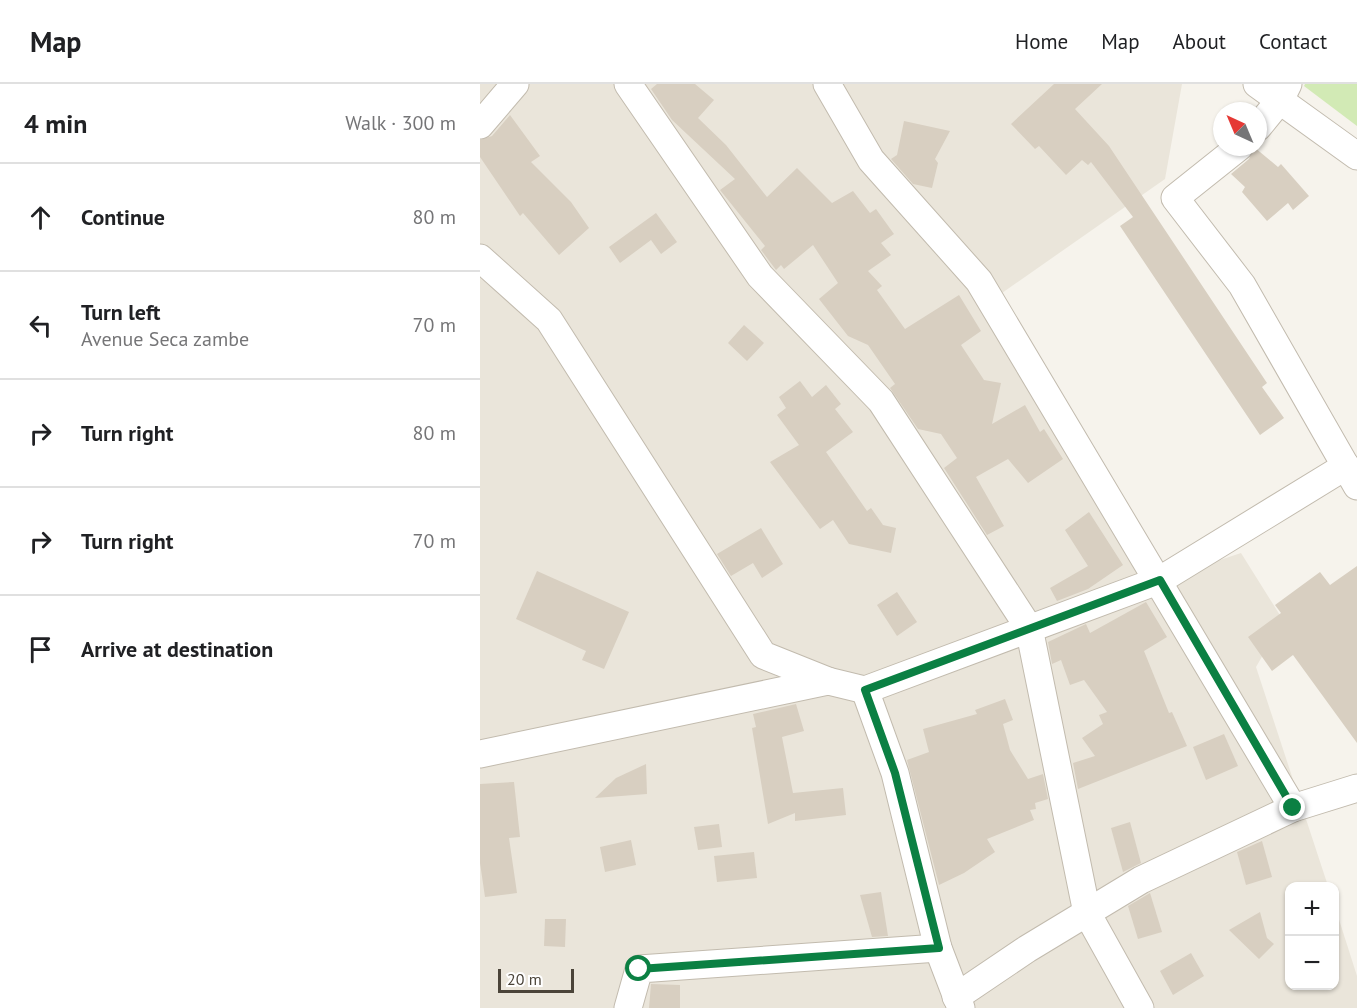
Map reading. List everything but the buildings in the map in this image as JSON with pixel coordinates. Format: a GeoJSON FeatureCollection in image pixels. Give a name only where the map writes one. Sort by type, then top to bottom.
{"type":"FeatureCollection","features":[{"type":"Feature","properties":{"kind":"street"},"geometry":{"type":"LineString","coordinates":[[480,125],[515,84]]}},
{"type":"Feature","properties":{"kind":"street"},"geometry":{"type":"LineString","coordinates":[[628,84],[760,276],[881,401],[1029,628],[1087,913],[1140,1008]]}},
{"type":"Feature","properties":{"kind":"street"},"geometry":{"type":"LineString","coordinates":[[827,84],[871,160],[979,281],[1160,580],[1293,808]]}},
{"type":"Feature","properties":{"kind":"street"},"geometry":{"type":"LineString","coordinates":[[1257,84],[1284,92],[1357,156]]}},
{"type":"Feature","properties":{"kind":"street"},"geometry":{"type":"LineString","coordinates":[[1267,115],[1284,92]]}},
{"type":"Feature","properties":{"kind":"street"},"geometry":{"type":"LineString","coordinates":[[480,258],[549,320],[762,655],[828,681],[865,690],[1160,580],[1352,476],[1242,285],[1175,198],[1228,156]]}},
{"type":"Feature","properties":{"kind":"street"},"geometry":{"type":"LineString","coordinates":[[480,754],[828,681]]}},
{"type":"Feature","properties":{"kind":"street"},"geometry":{"type":"LineString","coordinates":[[865,690],[895,773],[939,948],[959,1003],[1087,913],[1141,880],[1293,808],[1357,788]]}},
{"type":"Feature","properties":{"kind":"street"},"geometry":{"type":"LineString","coordinates":[[628,1008],[639,969],[939,948]]}},
{"type":"Feature","properties":{"kind":"shaded area"},"geometry":{"type":"Polygon","coordinates":[[[480,84],[1182,84],[1165,179],[1002,293],[1169,577],[1241,553],[1283,620],[1256,667],[1327,882],[1285,882],[1285,990],[1339,990],[1339,920],[1357,976],[1357,1008],[480,1008],[480,84]]]}},
{"type":"Feature","properties":{"kind":"green space"},"geometry":{"type":"Polygon","coordinates":[[[1305,84],[1357,84],[1357,126],[1304,86],[1305,84]]]}},
{"type":"Feature","properties":{"kind":"route"},"geometry":{"type":"LineString","coordinates":[[639,969],[939,948],[895,773],[865,690],[1160,580],[1293,808]]}}]}
